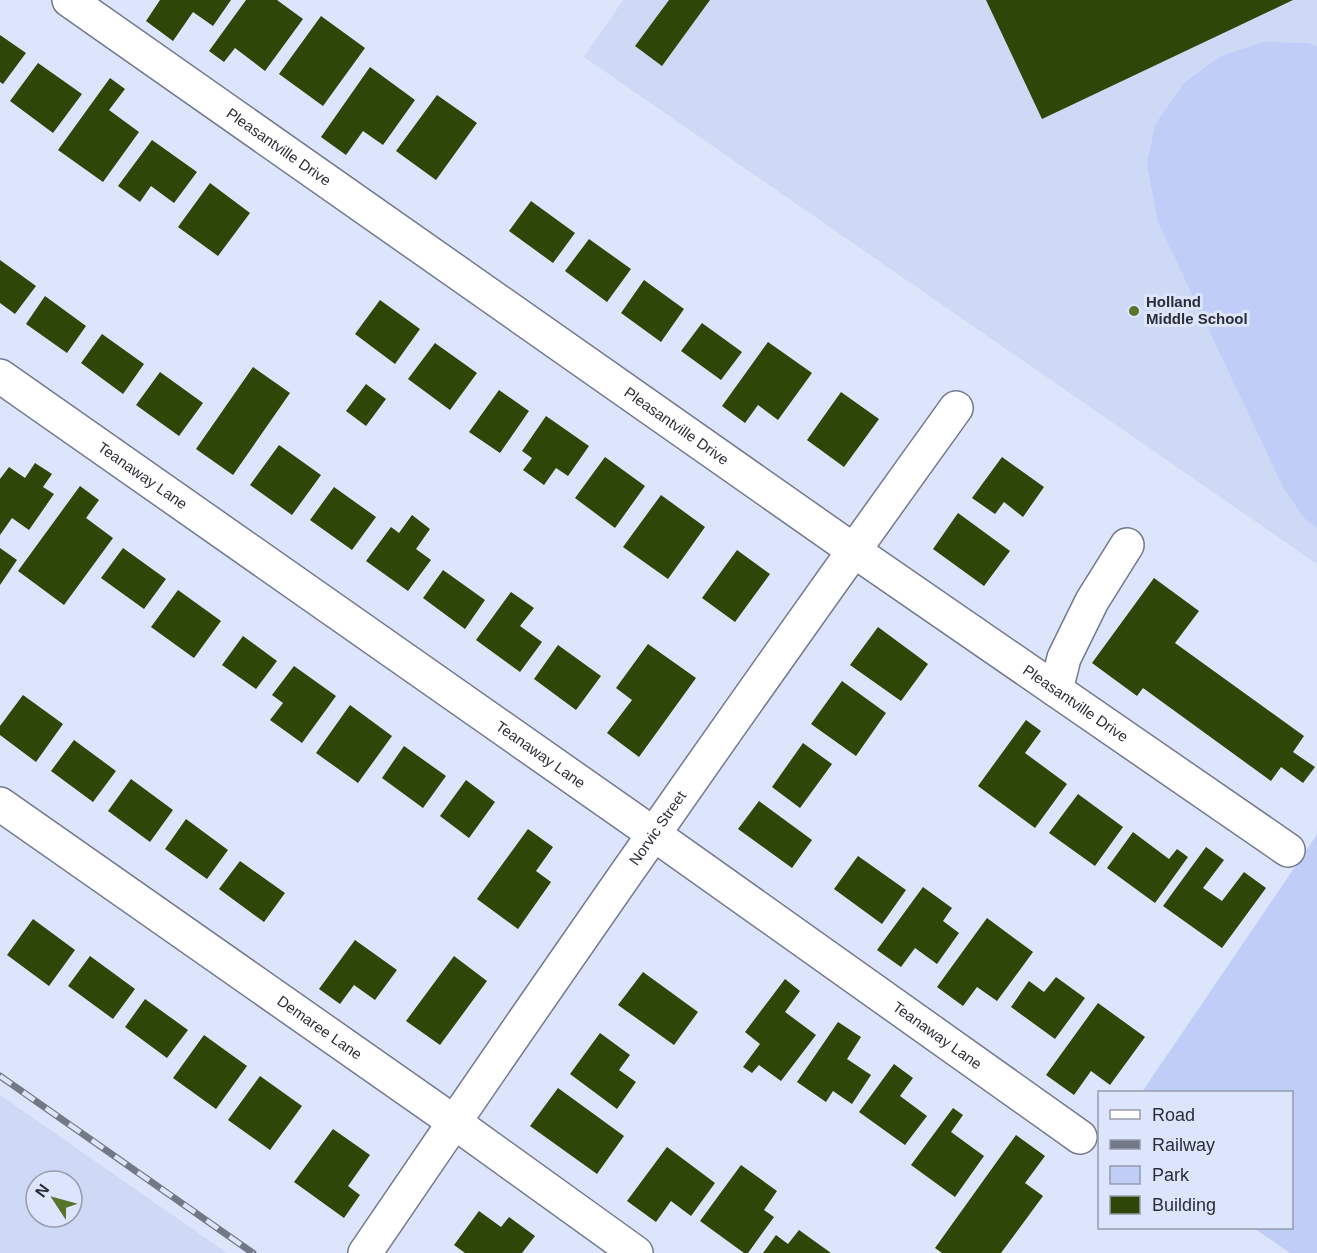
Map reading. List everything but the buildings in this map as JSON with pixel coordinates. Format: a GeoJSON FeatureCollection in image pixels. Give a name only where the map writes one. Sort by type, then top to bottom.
{"type":"FeatureCollection","features":[{"type":"Feature","properties":{"kind":"street","name":"Pleasantville Drive"},"geometry":{"type":"LineString","coordinates":[[69,0],[1287,850]]}},
{"type":"Feature","properties":{"kind":"street","name":"Teanaway Lane"},"geometry":{"type":"LineString","coordinates":[[0,376],[655,834],[1080,1137]]}},
{"type":"Feature","properties":{"kind":"street","name":"Norvic Street"},"geometry":{"type":"LineString","coordinates":[[365,1253],[655,834],[956,408]]}},
{"type":"Feature","properties":{"kind":"street"},"geometry":{"type":"LineString","coordinates":[[1056,690],[1064,658],[1092,601],[1127,545]]}},
{"type":"Feature","properties":{"kind":"street","name":"Demaree Lane"},"geometry":{"type":"LineString","coordinates":[[0,804],[454,1122],[636,1253]]}},
{"type":"Feature","properties":{"kind":"shaded area","name":"Holland Middle School"},"geometry":{"type":"Polygon","coordinates":[[[623,0],[1317,0],[1317,564],[584,57],[623,0]]]}},
{"type":"Feature","properties":{"kind":"shaded area"},"geometry":{"type":"Polygon","coordinates":[[[0,1095],[227,1253],[0,1253],[0,1095]]]}},
{"type":"Feature","properties":{"kind":"green space"},"geometry":{"type":"Polygon","coordinates":[[[1263,42],[1309,43],[1317,47],[1317,528],[1304,518],[1283,487],[1158,222],[1147,165],[1155,125],[1184,83],[1221,56],[1263,42]]]}},
{"type":"Feature","properties":{"kind":"green space"},"geometry":{"type":"Polygon","coordinates":[[[1317,830],[1317,1253],[1290,1253],[1255,1229],[1293,1229],[1293,1091],[1143,1091],[1316,836],[1317,830]]]}},
{"type":"Feature","properties":{"kind":"railway"},"geometry":{"type":"LineString","coordinates":[[0,1076],[253,1253]]}},
{"type":"Feature","properties":{"kind":"place","name":"Holland Middle School"},"geometry":{"type":"Point","coordinates":[1134,311]}}]}
